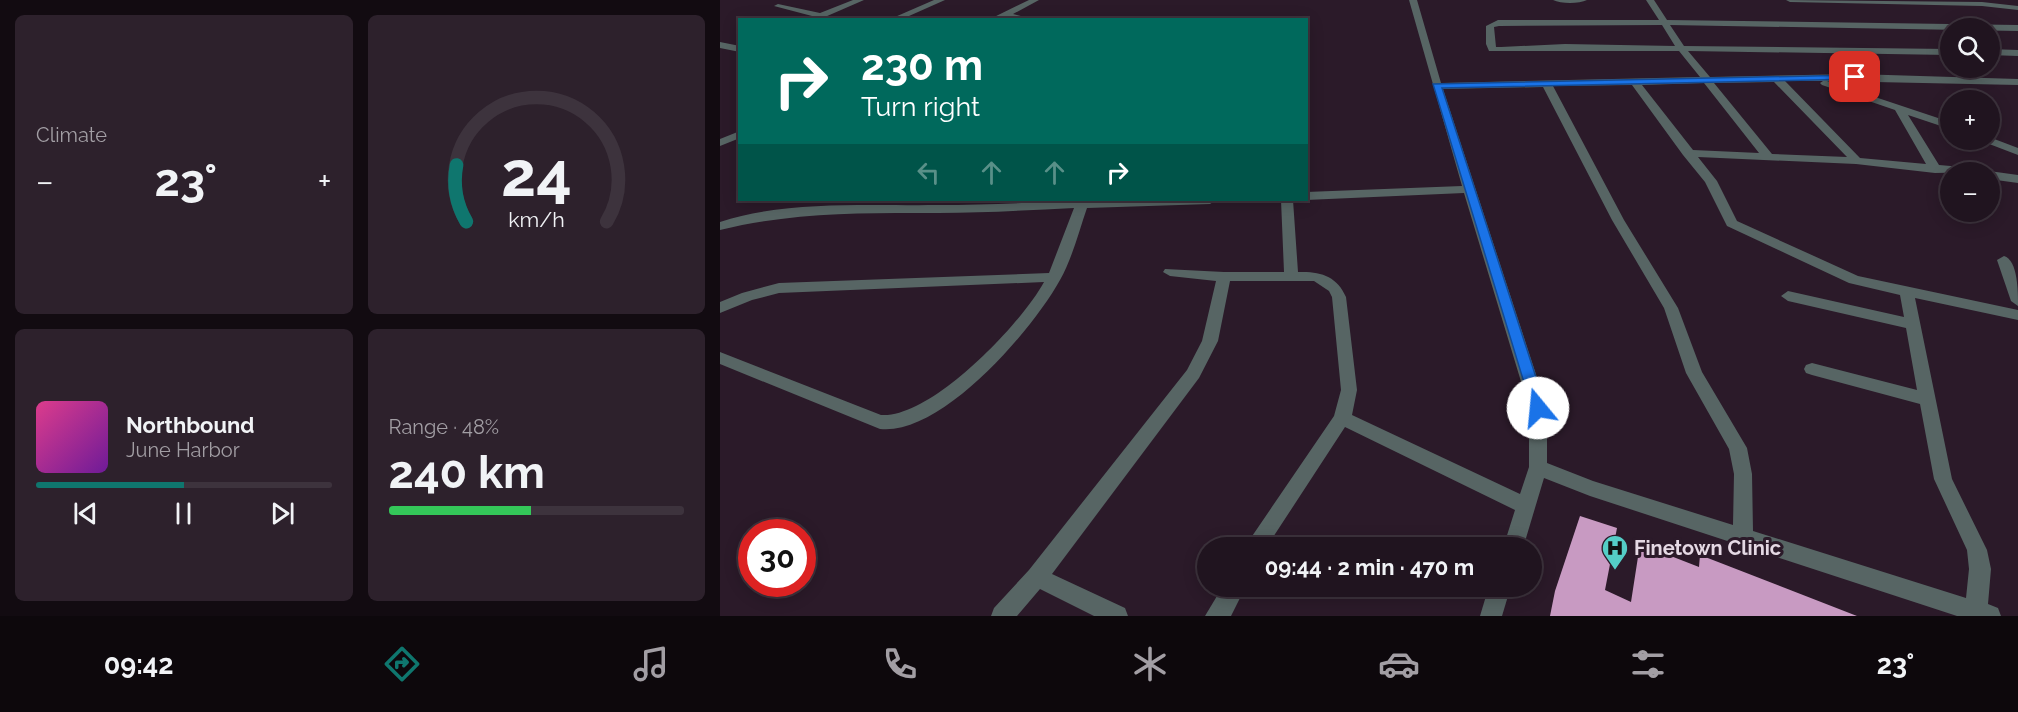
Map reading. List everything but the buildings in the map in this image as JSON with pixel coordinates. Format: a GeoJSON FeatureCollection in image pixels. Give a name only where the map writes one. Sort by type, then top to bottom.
{"type":"FeatureCollection","features":[{"type":"Feature","properties":{"kind":"street"},"geometry":{"type":"LineString","coordinates":[[813,18],[860,0]]}},
{"type":"Feature","properties":{"kind":"street"},"geometry":{"type":"LineString","coordinates":[[897,18],[941,0]]}},
{"type":"Feature","properties":{"kind":"street"},"geometry":{"type":"LineString","coordinates":[[996,18],[1035,0]]}},
{"type":"Feature","properties":{"kind":"street"},"geometry":{"type":"LineString","coordinates":[[1413,0],[1437,86],[1538,408],[1538,467],[1517,537]]}},
{"type":"Feature","properties":{"kind":"street"},"geometry":{"type":"LineString","coordinates":[[1557,0],[1583,0]]}},
{"type":"Feature","properties":{"kind":"street"},"geometry":{"type":"LineString","coordinates":[[1650,0],[1681,48],[1767,155]]}},
{"type":"Feature","properties":{"kind":"street"},"geometry":{"type":"LineString","coordinates":[[1790,0],[1982,4],[2018,8]]}},
{"type":"Feature","properties":{"kind":"street"},"geometry":{"type":"LineString","coordinates":[[778,6],[819,15]]}},
{"type":"Feature","properties":{"kind":"street"},"geometry":{"type":"LineString","coordinates":[[1003,14],[1022,18]]}},
{"type":"Feature","properties":{"kind":"street"},"geometry":{"type":"LineString","coordinates":[[1940,52],[1565,47],[1501,50],[1490,46],[1490,26],[1493,23],[1665,22],[2018,28]]}},
{"type":"Feature","properties":{"kind":"street"},"geometry":{"type":"LineString","coordinates":[[720,45],[737,48]]}},
{"type":"Feature","properties":{"kind":"street"},"geometry":{"type":"LineString","coordinates":[[2000,52],[2018,53]]}},
{"type":"Feature","properties":{"kind":"street"},"geometry":{"type":"LineString","coordinates":[[1437,86],[1855,77],[2018,82]]}},
{"type":"Feature","properties":{"kind":"street"},"geometry":{"type":"LineString","coordinates":[[1776,78],[1818,122],[1838,138],[1856,161]]}},
{"type":"Feature","properties":{"kind":"street"},"geometry":{"type":"LineString","coordinates":[[1807,79],[1845,88],[1940,122]]}},
{"type":"Feature","properties":{"kind":"street"},"geometry":{"type":"LineString","coordinates":[[1633,80],[1687,153],[1711,181],[1731,223],[1847,278],[1907,293],[2018,315]]}},
{"type":"Feature","properties":{"kind":"street"},"geometry":{"type":"LineString","coordinates":[[1546,82],[1618,220],[1671,308],[1694,373],[1738,448],[1743,474],[1743,537]]}},
{"type":"Feature","properties":{"kind":"street"},"geometry":{"type":"LineString","coordinates":[[1899,108],[1935,169]]}},
{"type":"Feature","properties":{"kind":"street"},"geometry":{"type":"LineString","coordinates":[[720,143],[738,135]]}},
{"type":"Feature","properties":{"kind":"street"},"geometry":{"type":"LineString","coordinates":[[2000,145],[2018,152]]}},
{"type":"Feature","properties":{"kind":"street"},"geometry":{"type":"LineString","coordinates":[[1687,153],[1767,155],[1940,169]]}},
{"type":"Feature","properties":{"kind":"street"},"geometry":{"type":"LineString","coordinates":[[2000,177],[2018,179]]}},
{"type":"Feature","properties":{"kind":"street"},"geometry":{"type":"LineString","coordinates":[[1308,196],[1470,189]]}},
{"type":"Feature","properties":{"kind":"street"},"geometry":{"type":"LineString","coordinates":[[720,226],[738,220],[829,204],[1082,205],[1184,201]]}},
{"type":"Feature","properties":{"kind":"street"},"geometry":{"type":"LineString","coordinates":[[1287,201],[1291,276]]}},
{"type":"Feature","properties":{"kind":"street"},"geometry":{"type":"LineString","coordinates":[[720,358],[880,422],[902,422],[928,408],[1003,346],[1039,304],[1055,277],[1082,205]]}},
{"type":"Feature","properties":{"kind":"street"},"geometry":{"type":"LineString","coordinates":[[2004,260],[2018,301]]}},
{"type":"Feature","properties":{"kind":"street"},"geometry":{"type":"LineString","coordinates":[[1170,272],[1224,277],[1317,276],[1335,288],[1339,297],[1349,390],[1342,418],[1261,537]]}},
{"type":"Feature","properties":{"kind":"street"},"geometry":{"type":"LineString","coordinates":[[720,308],[747,296],[778,288],[1055,277]]}},
{"type":"Feature","properties":{"kind":"street"},"geometry":{"type":"LineString","coordinates":[[1002,616],[1037,577],[1194,374],[1210,341],[1224,277]]}},
{"type":"Feature","properties":{"kind":"street"},"geometry":{"type":"LineString","coordinates":[[1538,467],[1590,488],[1983,614],[1977,550],[1943,479],[1907,293]]}},
{"type":"Feature","properties":{"kind":"street"},"geometry":{"type":"LineString","coordinates":[[1788,296],[1913,324]]}},
{"type":"Feature","properties":{"kind":"street"},"geometry":{"type":"LineString","coordinates":[[1812,369],[1927,399]]}},
{"type":"Feature","properties":{"kind":"street"},"geometry":{"type":"LineString","coordinates":[[1342,418],[1527,506]]}},
{"type":"Feature","properties":{"kind":"street"},"geometry":{"type":"LineString","coordinates":[[1037,577],[1117,616]]}},
{"type":"Feature","properties":{"kind":"street"},"geometry":{"type":"LineString","coordinates":[[1216,616],[1222,611],[1229,597]]}},
{"type":"Feature","properties":{"kind":"street"},"geometry":{"type":"LineString","coordinates":[[1491,616],[1497,597]]}},
{"type":"Feature","properties":{"kind":"place","name":"Finetown Clinic"},"geometry":{"type":"Point","coordinates":[1615,571]}},
{"type":"Feature","properties":{"kind":"route"},"geometry":{"type":"LineString","coordinates":[[1538,408],[1437,86],[1568,81],[1855,77]]}}]}
